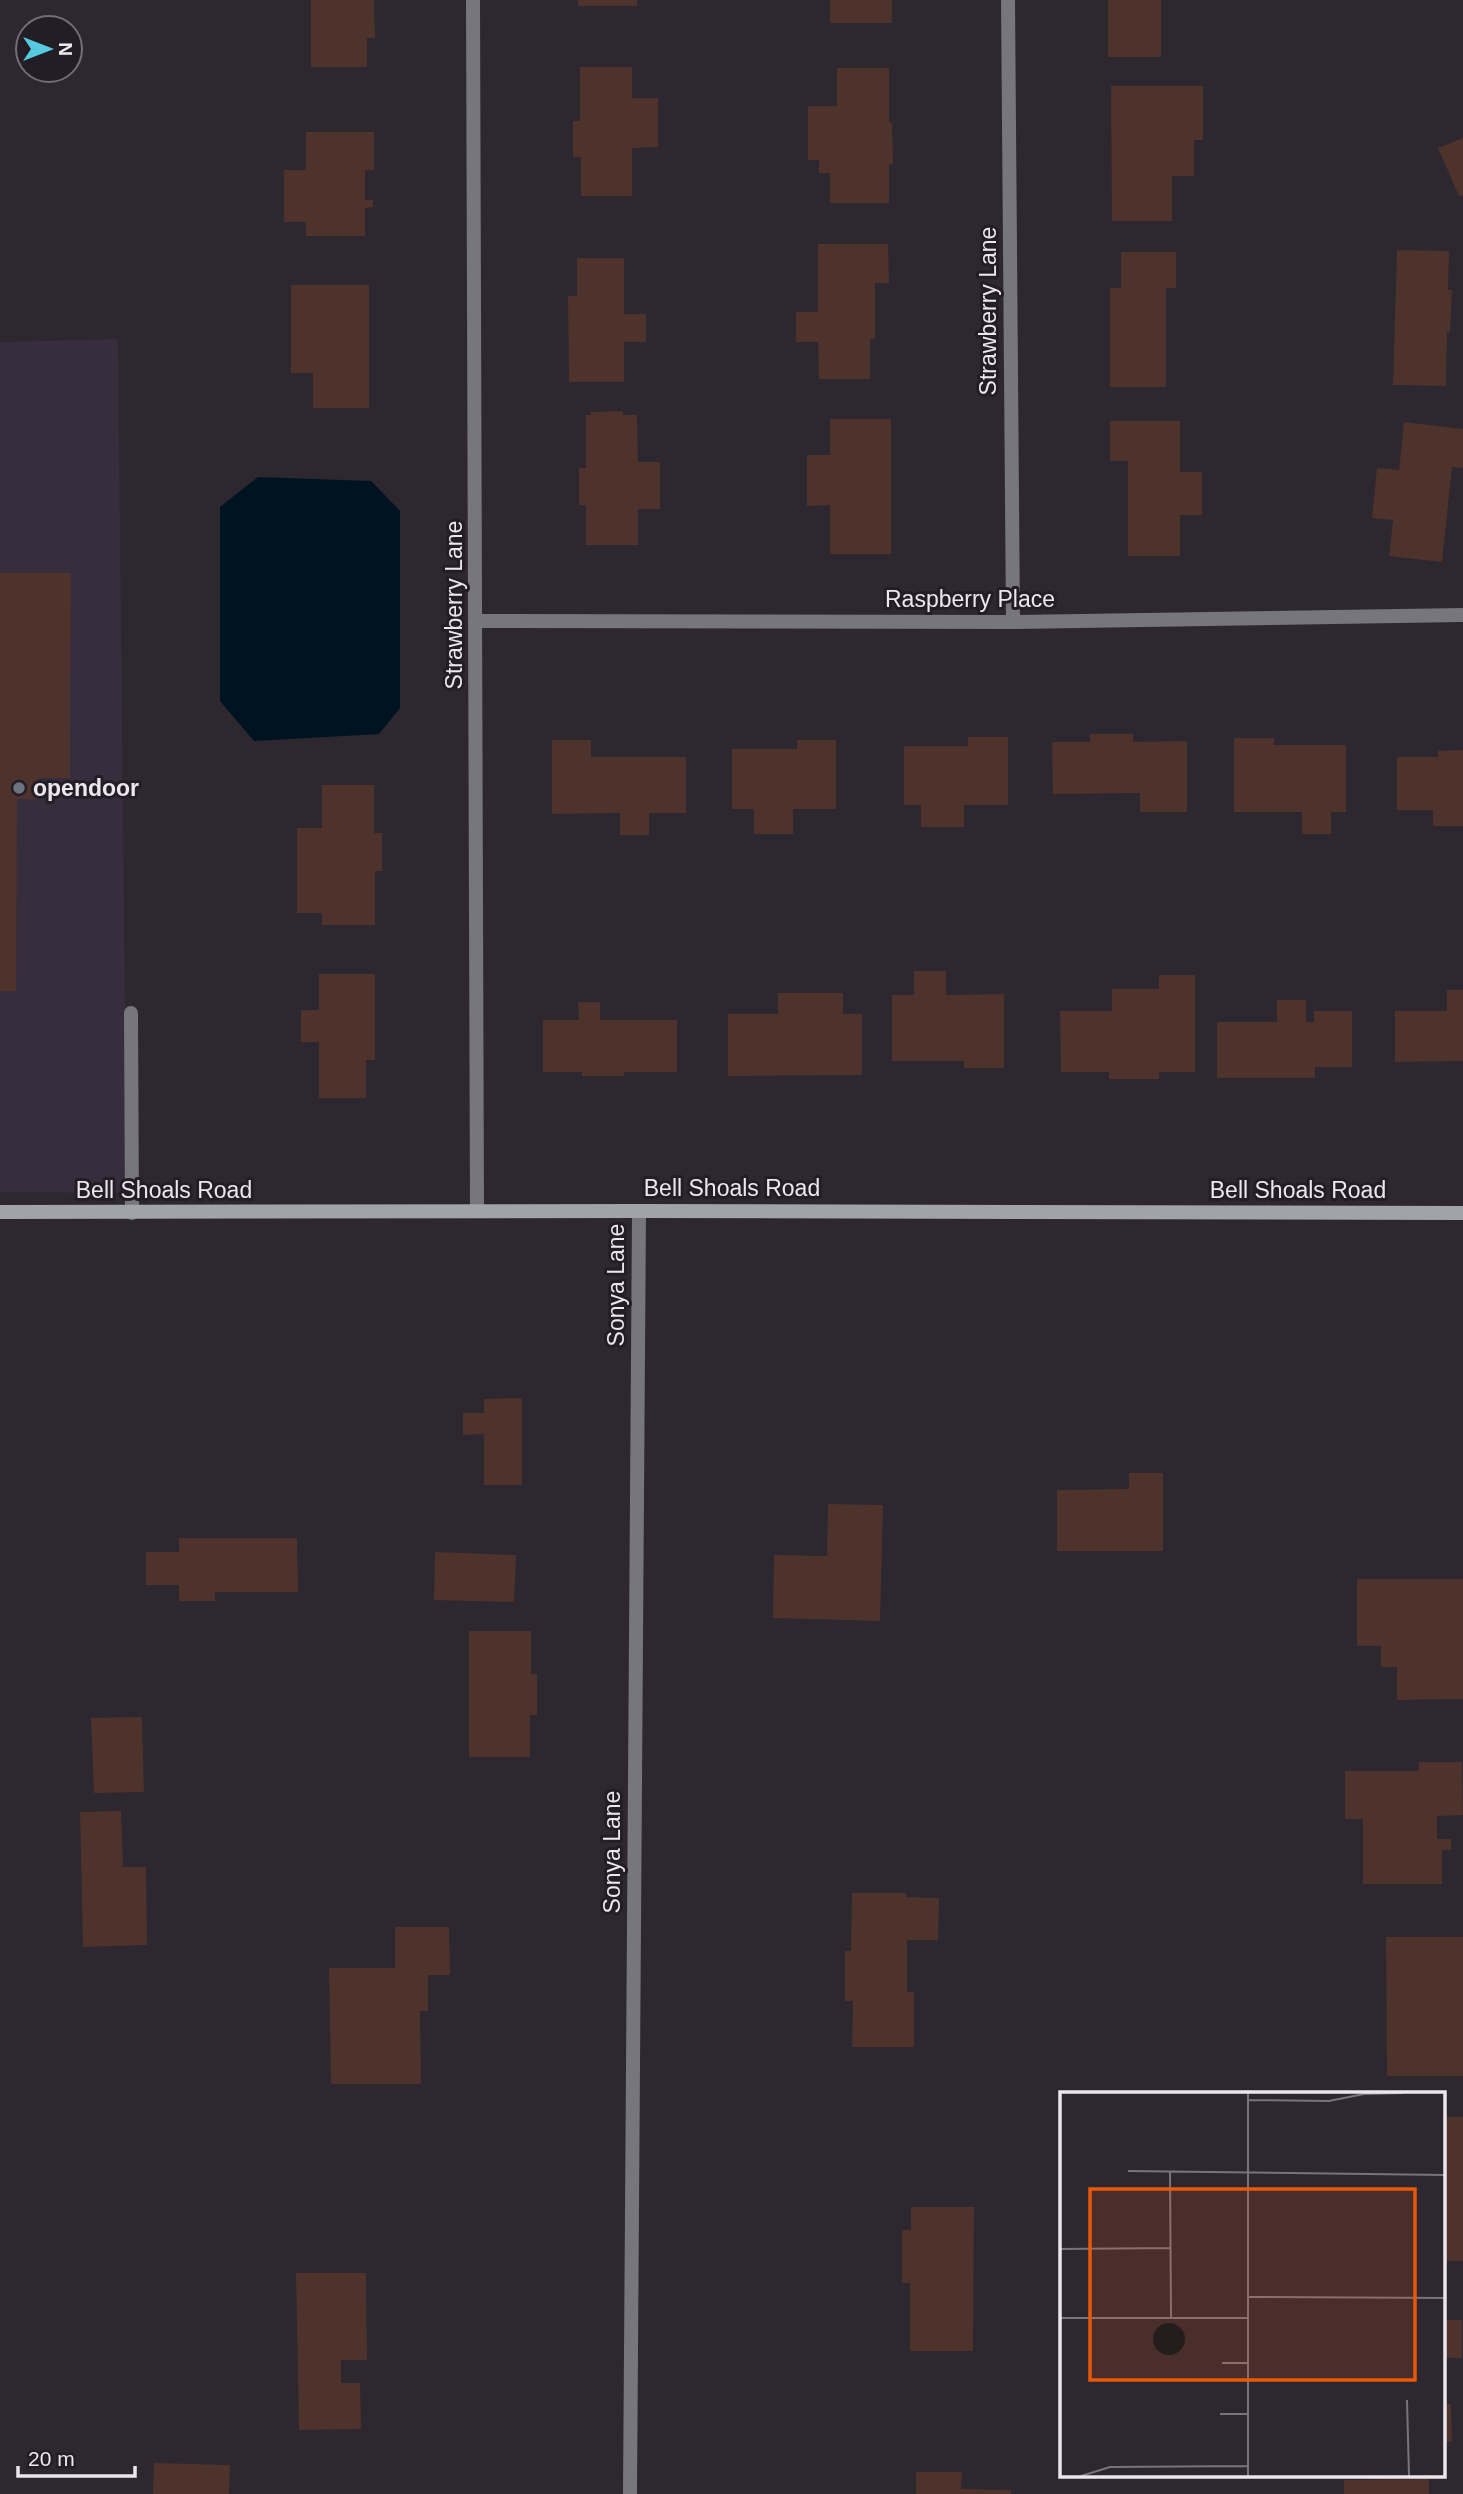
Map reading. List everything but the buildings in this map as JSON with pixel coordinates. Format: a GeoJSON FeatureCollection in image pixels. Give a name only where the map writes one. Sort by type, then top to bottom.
{"type":"FeatureCollection","features":[{"type":"Feature","properties":{"kind":"main road","name":"Bell Shoals Road"},"geometry":{"type":"LineString","coordinates":[[0,1212],[1463,1213]]}},
{"type":"Feature","properties":{"kind":"street","name":"Strawberry Lane"},"geometry":{"type":"LineString","coordinates":[[473,0],[477,1211]]}},
{"type":"Feature","properties":{"kind":"street","name":"Strawberry Lane"},"geometry":{"type":"LineString","coordinates":[[1008,0],[1013,622]]}},
{"type":"Feature","properties":{"kind":"street","name":"Raspberry Place"},"geometry":{"type":"LineString","coordinates":[[477,621],[1013,622],[1463,615]]}},
{"type":"Feature","properties":{"kind":"street"},"geometry":{"type":"LineString","coordinates":[[131,1013],[132,1213]]}},
{"type":"Feature","properties":{"kind":"street","name":"Sonya Lane"},"geometry":{"type":"LineString","coordinates":[[630,2494],[639,1211]]}},
{"type":"Feature","properties":{"kind":"shaded area"},"geometry":{"type":"Polygon","coordinates":[[[118,339],[127,1193],[0,1192],[0,342],[118,339]]]}},
{"type":"Feature","properties":{"kind":"water"},"geometry":{"type":"Polygon","coordinates":[[[258,477],[371,481],[400,511],[400,708],[379,734],[254,741],[220,701],[220,507],[258,477]]]}},
{"type":"Feature","properties":{"kind":"place","name":"opendoor"},"geometry":{"type":"Point","coordinates":[19,788]}}]}
